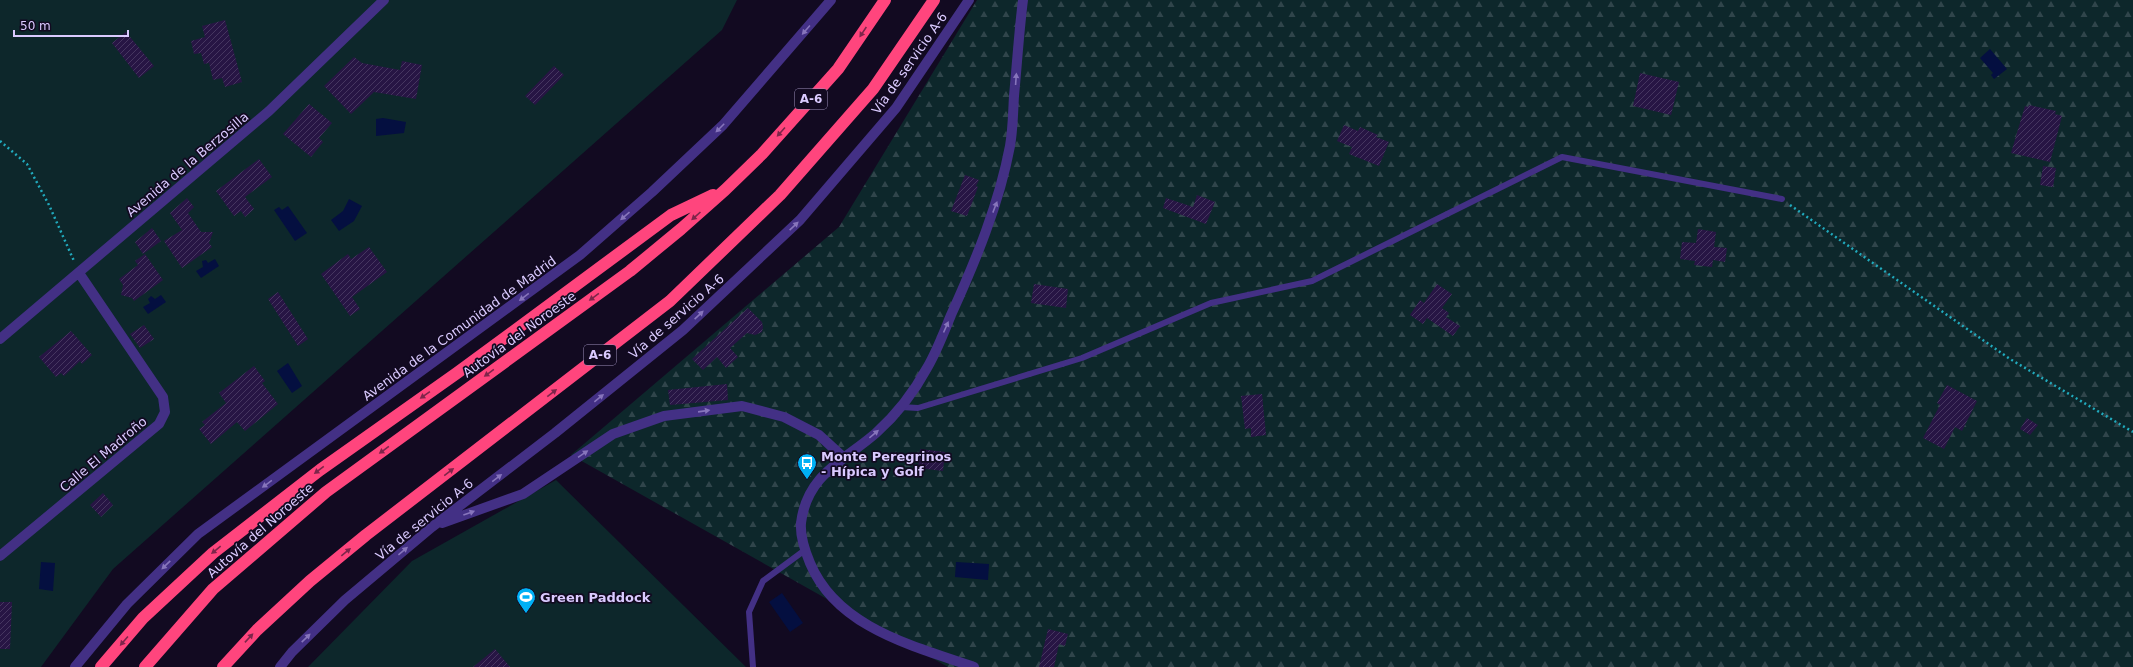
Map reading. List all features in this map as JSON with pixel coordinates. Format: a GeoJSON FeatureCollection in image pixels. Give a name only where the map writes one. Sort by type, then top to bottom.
{"type":"FeatureCollection","features":[{"type":"Feature","properties":{"kind":"highway","name":"Autovía del Noroeste"},"geometry":{"type":"LineString","coordinates":[[145,667],[213,588],[326,492],[630,271],[725,190],[762,154],[838,68],[885,0]]}},
{"type":"Feature","properties":{"kind":"highway","name":"A-6"},"geometry":{"type":"LineString","coordinates":[[223,667],[257,630],[310,581],[670,301],[780,194],[873,89],[934,0]]}},
{"type":"Feature","properties":{"kind":"highway"},"geometry":{"type":"LineString","coordinates":[[101,667],[143,618],[213,553],[320,470],[457,373],[671,215],[725,190]]}},
{"type":"Feature","properties":{"kind":"street","name":"Avenida de la Berzosilla"},"geometry":{"type":"LineString","coordinates":[[0,339],[269,112],[384,0]]}},
{"type":"Feature","properties":{"kind":"street","name":"Avenida de la Comunidad de Madrid"},"geometry":{"type":"LineString","coordinates":[[75,667],[127,604],[198,534],[580,255],[652,192],[723,125],[831,0]]}},
{"type":"Feature","properties":{"kind":"street","name":"Vía de servicio A-6"},"geometry":{"type":"LineString","coordinates":[[280,667],[292,652],[345,600],[432,527],[555,433],[683,330],[800,220],[896,108],[969,0]]}},
{"type":"Feature","properties":{"kind":"street"},"geometry":{"type":"LineString","coordinates":[[974,667],[892,638],[857,619],[827,592],[814,573],[805,550],[801,524],[808,500],[815,484],[824,472],[876,433],[901,407],[928,367],[969,276],[998,199],[1011,144],[1023,0]]}},
{"type":"Feature","properties":{"kind":"street","name":"Calle El Madroño"},"geometry":{"type":"LineString","coordinates":[[0,556],[159,424],[164,412],[163,397],[79,273]]}},
{"type":"Feature","properties":{"kind":"street"},"geometry":{"type":"LineString","coordinates":[[432,527],[523,494],[613,434],[664,416],[742,406],[784,417],[819,435],[843,458]]}},
{"type":"Feature","properties":{"kind":"lane"},"geometry":{"type":"LineString","coordinates":[[901,407],[918,408],[1082,358],[1210,304],[1312,281],[1562,157],[1782,199]]}},
{"type":"Feature","properties":{"kind":"lane"},"geometry":{"type":"LineString","coordinates":[[753,667],[750,612],[763,581],[805,550]]}},
{"type":"Feature","properties":{"kind":"path"},"geometry":{"type":"LineString","coordinates":[[0,141],[27,164],[49,205],[79,273]]}},
{"type":"Feature","properties":{"kind":"path"},"geometry":{"type":"LineString","coordinates":[[1782,199],[2010,359],[2133,432]]}},
{"type":"Feature","properties":{"kind":"green space"},"geometry":{"type":"Polygon","coordinates":[[[0,0],[737,0],[722,30],[113,569],[41,667],[0,667],[0,0]]]}},
{"type":"Feature","properties":{"kind":"green space"},"geometry":{"type":"Polygon","coordinates":[[[977,0],[2133,0],[2133,667],[948,667],[571,455],[839,227],[977,0]]]}},
{"type":"Feature","properties":{"kind":"green space","name":"Green Paddock"},"geometry":{"type":"Polygon","coordinates":[[[556,480],[746,667],[308,667],[412,561],[556,480]]]}},
{"type":"Feature","properties":{"kind":"shaded area"},"geometry":{"type":"Polygon","coordinates":[[[1990,49],[2007,69],[1994,79],[1991,75],[1993,73],[1980,58],[1990,49]]]}},
{"type":"Feature","properties":{"kind":"shaded area"},"geometry":{"type":"Polygon","coordinates":[[[383,118],[406,122],[404,133],[376,136],[376,119],[383,118]]]}},
{"type":"Feature","properties":{"kind":"shaded area"},"geometry":{"type":"Polygon","coordinates":[[[349,199],[362,206],[354,221],[339,231],[331,220],[343,211],[349,199]]]}},
{"type":"Feature","properties":{"kind":"shaded area"},"geometry":{"type":"Polygon","coordinates":[[[288,206],[307,233],[295,241],[274,210],[279,207],[282,210],[288,206]]]}},
{"type":"Feature","properties":{"kind":"shaded area"},"geometry":{"type":"Polygon","coordinates":[[[215,259],[219,266],[201,278],[196,271],[203,267],[202,261],[206,260],[208,263],[215,259]]]}},
{"type":"Feature","properties":{"kind":"shaded area"},"geometry":{"type":"Polygon","coordinates":[[[161,295],[166,302],[148,314],[143,307],[150,303],[148,299],[151,296],[155,299],[161,295]]]}},
{"type":"Feature","properties":{"kind":"shaded area"},"geometry":{"type":"Polygon","coordinates":[[[288,363],[302,386],[292,393],[277,371],[288,363]]]}},
{"type":"Feature","properties":{"kind":"shaded area"},"geometry":{"type":"Polygon","coordinates":[[[41,562],[55,563],[53,591],[39,589],[41,562]]]}},
{"type":"Feature","properties":{"kind":"shaded area"},"geometry":{"type":"Polygon","coordinates":[[[956,562],[989,564],[988,580],[955,577],[956,562]]]}},
{"type":"Feature","properties":{"kind":"shaded area"},"geometry":{"type":"Polygon","coordinates":[[[782,593],[803,623],[790,632],[769,602],[782,593]]]}},
{"type":"Feature","properties":{"kind":"building"},"geometry":{"type":"Polygon","coordinates":[[[225,20],[242,82],[225,87],[222,78],[213,80],[209,63],[204,64],[201,53],[194,54],[191,41],[205,37],[202,26],[225,20]]]}},
{"type":"Feature","properties":{"kind":"building"},"geometry":{"type":"Polygon","coordinates":[[[126,32],[154,66],[139,78],[112,43],[126,32]]]}},
{"type":"Feature","properties":{"kind":"building"},"geometry":{"type":"Polygon","coordinates":[[[354,57],[362,63],[400,70],[402,61],[422,65],[416,99],[374,92],[351,114],[324,86],[354,57]]]}},
{"type":"Feature","properties":{"kind":"building"},"geometry":{"type":"Polygon","coordinates":[[[554,66],[564,75],[535,105],[525,96],[554,66]]]}},
{"type":"Feature","properties":{"kind":"building"},"geometry":{"type":"Polygon","coordinates":[[[1640,73],[1679,82],[1671,115],[1633,106],[1640,73]]]}},
{"type":"Feature","properties":{"kind":"building"},"geometry":{"type":"Polygon","coordinates":[[[309,104],[332,123],[319,138],[323,142],[311,157],[283,134],[309,104]]]}},
{"type":"Feature","properties":{"kind":"building"},"geometry":{"type":"Polygon","coordinates":[[[2029,105],[2056,111],[2055,114],[2062,116],[2050,162],[2011,153],[2025,106],[2028,107],[2029,105]]]}},
{"type":"Feature","properties":{"kind":"building"},"geometry":{"type":"Polygon","coordinates":[[[1344,125],[1358,131],[1360,127],[1378,135],[1376,137],[1389,142],[1379,166],[1349,154],[1352,147],[1337,141],[1344,125]]]}},
{"type":"Feature","properties":{"kind":"building"},"geometry":{"type":"Polygon","coordinates":[[[259,159],[272,177],[245,197],[254,209],[245,217],[241,211],[234,216],[216,191],[259,159]]]}},
{"type":"Feature","properties":{"kind":"building"},"geometry":{"type":"Polygon","coordinates":[[[2043,166],[2056,168],[2053,187],[2040,185],[2043,166]]]}},
{"type":"Feature","properties":{"kind":"building"},"geometry":{"type":"Polygon","coordinates":[[[965,175],[979,180],[976,186],[978,187],[967,216],[951,211],[965,175]]]}},
{"type":"Feature","properties":{"kind":"building"},"geometry":{"type":"Polygon","coordinates":[[[1197,195],[1215,202],[1206,224],[1163,208],[1166,198],[1193,207],[1197,195]]]}},
{"type":"Feature","properties":{"kind":"building"},"geometry":{"type":"Polygon","coordinates":[[[187,198],[194,207],[188,213],[201,232],[213,232],[209,243],[212,247],[182,268],[164,241],[182,230],[170,213],[187,198]]]}},
{"type":"Feature","properties":{"kind":"building"},"geometry":{"type":"Polygon","coordinates":[[[152,228],[161,241],[143,254],[135,242],[152,228]]]}},
{"type":"Feature","properties":{"kind":"building"},"geometry":{"type":"Polygon","coordinates":[[[1698,229],[1716,232],[1714,247],[1727,248],[1725,262],[1713,260],[1712,267],[1694,265],[1695,261],[1680,259],[1682,242],[1696,243],[1698,229]]]}},
{"type":"Feature","properties":{"kind":"building"},"geometry":{"type":"Polygon","coordinates":[[[369,247],[387,272],[352,297],[360,309],[350,316],[321,274],[348,254],[351,259],[369,247]]]}},
{"type":"Feature","properties":{"kind":"building"},"geometry":{"type":"Polygon","coordinates":[[[145,254],[163,280],[134,301],[132,298],[121,295],[123,285],[119,279],[138,265],[135,261],[145,254]]]}},
{"type":"Feature","properties":{"kind":"building"},"geometry":{"type":"Polygon","coordinates":[[[1034,284],[1068,289],[1066,308],[1031,303],[1034,284]]]}},
{"type":"Feature","properties":{"kind":"building"},"geometry":{"type":"Polygon","coordinates":[[[1437,284],[1452,294],[1442,308],[1449,313],[1446,317],[1460,326],[1453,336],[1427,318],[1423,324],[1410,315],[1420,300],[1424,303],[1437,284]]]}},
{"type":"Feature","properties":{"kind":"building"},"geometry":{"type":"Polygon","coordinates":[[[278,292],[308,339],[298,346],[268,299],[278,292]]]}},
{"type":"Feature","properties":{"kind":"building"},"geometry":{"type":"Polygon","coordinates":[[[748,308],[762,322],[762,332],[755,335],[747,333],[730,348],[738,357],[726,368],[717,357],[703,370],[692,359],[748,308]]]}},
{"type":"Feature","properties":{"kind":"building"},"geometry":{"type":"Polygon","coordinates":[[[144,325],[154,339],[140,348],[130,334],[144,325]]]}},
{"type":"Feature","properties":{"kind":"building"},"geometry":{"type":"Polygon","coordinates":[[[71,331],[92,355],[82,364],[80,361],[64,376],[61,373],[56,377],[39,357],[71,331]]]}},
{"type":"Feature","properties":{"kind":"building"},"geometry":{"type":"Polygon","coordinates":[[[254,366],[265,381],[262,383],[278,404],[245,431],[237,422],[211,444],[199,429],[205,425],[202,422],[226,403],[219,393],[254,366]]]}},
{"type":"Feature","properties":{"kind":"building"},"geometry":{"type":"Polygon","coordinates":[[[727,384],[728,400],[670,405],[668,390],[727,384]]]}},
{"type":"Feature","properties":{"kind":"building"},"geometry":{"type":"Polygon","coordinates":[[[1947,385],[1977,401],[1962,431],[1955,427],[1944,449],[1923,438],[1940,405],[1937,403],[1947,385]]]}},
{"type":"Feature","properties":{"kind":"building"},"geometry":{"type":"Polygon","coordinates":[[[1262,394],[1266,435],[1251,437],[1251,428],[1245,429],[1241,396],[1262,394]]]}},
{"type":"Feature","properties":{"kind":"building"},"geometry":{"type":"Polygon","coordinates":[[[2027,418],[2038,425],[2030,435],[2020,429],[2027,418]]]}},
{"type":"Feature","properties":{"kind":"building"},"geometry":{"type":"Polygon","coordinates":[[[920,449],[945,452],[943,471],[918,468],[920,449]]]}},
{"type":"Feature","properties":{"kind":"building"},"geometry":{"type":"Polygon","coordinates":[[[103,493],[113,505],[101,517],[90,505],[103,493]]]}},
{"type":"Feature","properties":{"kind":"building"},"geometry":{"type":"Polygon","coordinates":[[[0,602],[12,602],[10,649],[0,649],[0,602]]]}},
{"type":"Feature","properties":{"kind":"building"},"geometry":{"type":"Polygon","coordinates":[[[1048,629],[1068,634],[1065,646],[1059,644],[1054,667],[1039,667],[1048,629]]]}},
{"type":"Feature","properties":{"kind":"building"},"geometry":{"type":"Polygon","coordinates":[[[495,649],[510,667],[473,667],[495,649]]]}},
{"type":"Feature","properties":{"kind":"place","name":"Monte Peregrinos - Hípica y Golf"},"geometry":{"type":"Point","coordinates":[807,480]}},
{"type":"Feature","properties":{"kind":"place","name":"Green Paddock"},"geometry":{"type":"Point","coordinates":[526,614]}}]}
